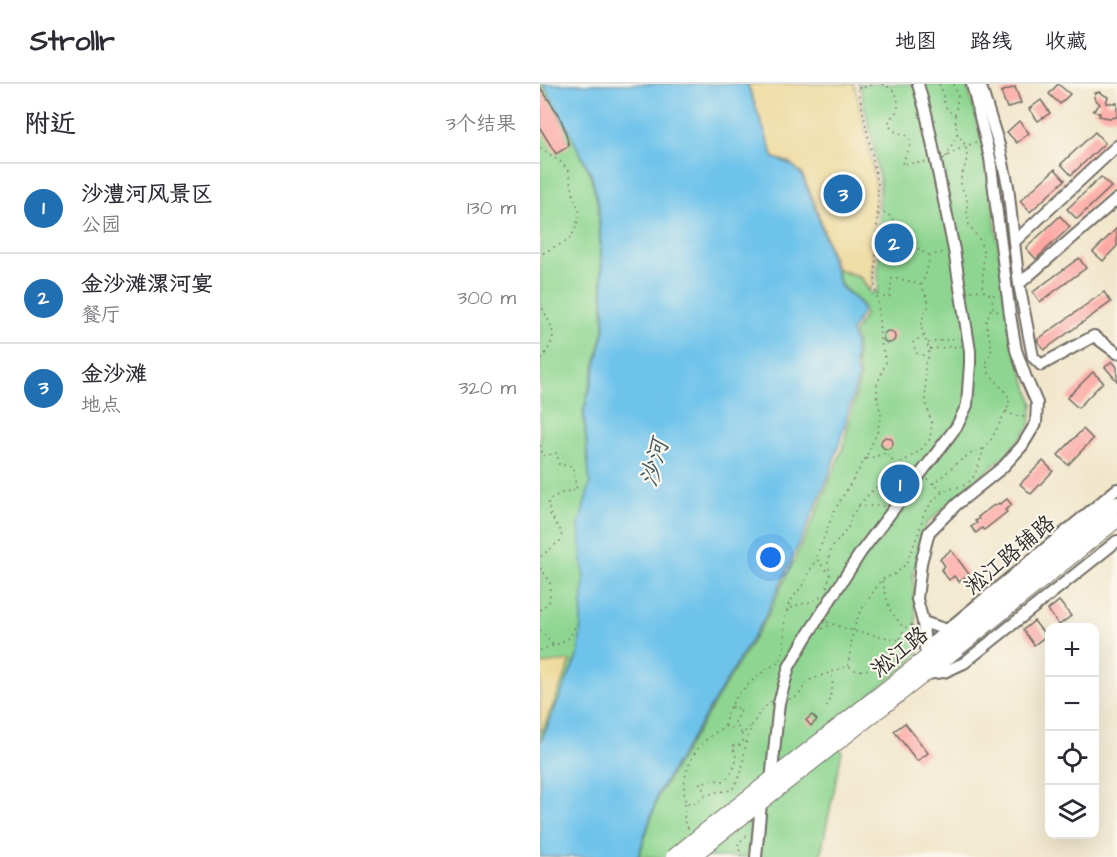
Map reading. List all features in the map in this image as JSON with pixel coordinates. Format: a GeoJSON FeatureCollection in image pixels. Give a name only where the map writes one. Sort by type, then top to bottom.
{"type":"FeatureCollection","features":[{"type":"Feature","properties":{"kind":"main road","name":"淞江路"},"geometry":{"type":"LineString","coordinates":[[710,836],[771,781],[949,633],[1117,504]]}},
{"type":"Feature","properties":{"kind":"main road","name":"淞江路"},"geometry":{"type":"LineString","coordinates":[[710,836],[761,803],[1117,520]]}},
{"type":"Feature","properties":{"kind":"main road"},"geometry":{"type":"LineString","coordinates":[[673,857],[710,836]]}},
{"type":"Feature","properties":{"kind":"main road"},"geometry":{"type":"LineString","coordinates":[[692,857],[710,836]]}},
{"type":"Feature","properties":{"kind":"street"},"geometry":{"type":"LineString","coordinates":[[771,781],[780,698],[789,667],[861,552],[957,426],[967,405],[970,364],[961,292],[940,160],[918,84]]}},
{"type":"Feature","properties":{"kind":"street"},"geometry":{"type":"LineString","coordinates":[[928,651],[917,599],[921,562],[929,532],[957,504],[1003,466],[1022,446],[1036,423],[1037,403],[1016,350],[990,158],[972,84]]}},
{"type":"Feature","properties":{"kind":"street"},"geometry":{"type":"LineString","coordinates":[[980,84],[999,145],[1008,186],[1019,284],[1033,357],[1041,365],[1094,336],[1117,353]]}},
{"type":"Feature","properties":{"kind":"street"},"geometry":{"type":"LineString","coordinates":[[1014,242],[1117,146]]}},
{"type":"Feature","properties":{"kind":"street"},"geometry":{"type":"LineString","coordinates":[[1019,284],[1117,199]]}},
{"type":"Feature","properties":{"kind":"street","name":"淞江路辅路"},"geometry":{"type":"LineString","coordinates":[[949,633],[1117,489]]}},
{"type":"Feature","properties":{"kind":"street"},"geometry":{"type":"LineString","coordinates":[[926,674],[945,672],[964,663],[1117,541]]}},
{"type":"Feature","properties":{"kind":"street"},"geometry":{"type":"LineString","coordinates":[[923,622],[949,633]]}},
{"type":"Feature","properties":{"kind":"street"},"geometry":{"type":"LineString","coordinates":[[756,857],[761,803]]}},
{"type":"Feature","properties":{"kind":"path"},"geometry":{"type":"LineString","coordinates":[[725,726],[730,706],[744,689],[780,661],[786,637],[784,618],[789,603],[802,586],[834,512],[865,459],[877,433],[881,414],[877,385],[886,362],[880,339],[878,300],[875,289],[878,183],[857,85],[868,87],[874,84]]}},
{"type":"Feature","properties":{"kind":"path"},"geometry":{"type":"LineString","coordinates":[[882,84],[891,87],[897,95],[898,110],[889,120],[890,127],[898,134],[904,134],[909,138],[911,144],[902,164],[940,160],[957,150],[985,139]]}},
{"type":"Feature","properties":{"kind":"path"},"geometry":{"type":"LineString","coordinates":[[939,84],[943,91],[944,104],[955,116]]}},
{"type":"Feature","properties":{"kind":"path"},"geometry":{"type":"LineString","coordinates":[[954,84],[958,96],[955,116],[957,133],[966,146],[968,156],[961,177],[962,186],[967,199],[969,225],[979,239],[984,253],[982,290]]}},
{"type":"Feature","properties":{"kind":"path"},"geometry":{"type":"LineString","coordinates":[[940,160],[957,133]]}},
{"type":"Feature","properties":{"kind":"path"},"geometry":{"type":"LineString","coordinates":[[540,148],[561,162],[569,171],[574,198],[580,212],[575,230],[568,241],[540,255]]}},
{"type":"Feature","properties":{"kind":"path"},"geometry":{"type":"LineString","coordinates":[[877,215],[887,213],[901,228],[909,228],[919,250],[930,256],[954,250]]}},
{"type":"Feature","properties":{"kind":"path"},"geometry":{"type":"LineString","coordinates":[[921,285],[930,256]]}},
{"type":"Feature","properties":{"kind":"path"},"geometry":{"type":"LineString","coordinates":[[787,611],[796,605],[815,601],[825,592],[830,575],[828,561],[831,549],[848,528],[851,516],[895,466],[920,451],[930,439],[932,424],[926,403],[925,379],[925,364],[929,349],[921,327],[928,300],[921,285],[892,278],[890,296],[885,298],[876,294]]}},
{"type":"Feature","properties":{"kind":"path"},"geometry":{"type":"LineString","coordinates":[[848,666],[853,631],[860,615],[882,580],[895,574],[906,564],[918,536],[924,513],[932,501],[943,491],[967,484],[975,475],[984,449],[1009,405],[1009,398],[989,373],[986,364],[992,349],[986,322],[994,294],[982,290],[961,292]]}},
{"type":"Feature","properties":{"kind":"path"},"geometry":{"type":"LineString","coordinates":[[540,303],[553,328],[552,340],[540,363]]}},
{"type":"Feature","properties":{"kind":"path"},"geometry":{"type":"LineString","coordinates":[[992,306],[999,313],[1010,315]]}},
{"type":"Feature","properties":{"kind":"path"},"geometry":{"type":"LineString","coordinates":[[925,336],[916,340],[913,348],[916,353],[928,357]]}},
{"type":"Feature","properties":{"kind":"path"},"geometry":{"type":"LineString","coordinates":[[928,343],[968,342]]}},
{"type":"Feature","properties":{"kind":"path"},"geometry":{"type":"LineString","coordinates":[[929,349],[965,346],[968,342]]}},
{"type":"Feature","properties":{"kind":"path"},"geometry":{"type":"LineString","coordinates":[[1005,411],[1014,416],[1036,418]]}},
{"type":"Feature","properties":{"kind":"path"},"geometry":{"type":"LineString","coordinates":[[540,445],[543,456],[557,453],[559,465],[572,466],[577,490],[554,496],[548,501],[550,513],[562,533],[560,541],[540,557]]}},
{"type":"Feature","properties":{"kind":"path"},"geometry":{"type":"LineString","coordinates":[[933,484],[962,458],[984,449]]}},
{"type":"Feature","properties":{"kind":"path"},"geometry":{"type":"LineString","coordinates":[[865,459],[887,453],[895,466]]}},
{"type":"Feature","properties":{"kind":"path"},"geometry":{"type":"LineString","coordinates":[[922,474],[943,491]]}},
{"type":"Feature","properties":{"kind":"path"},"geometry":{"type":"LineString","coordinates":[[859,506],[896,507]]}},
{"type":"Feature","properties":{"kind":"path"},"geometry":{"type":"LineString","coordinates":[[816,558],[830,575]]}},
{"type":"Feature","properties":{"kind":"path"},"geometry":{"type":"LineString","coordinates":[[540,568],[550,581],[549,602],[540,610]]}},
{"type":"Feature","properties":{"kind":"path"},"geometry":{"type":"LineString","coordinates":[[882,580],[890,610],[904,628]]}},
{"type":"Feature","properties":{"kind":"path"},"geometry":{"type":"LineString","coordinates":[[904,628],[923,622]]}},
{"type":"Feature","properties":{"kind":"path"},"geometry":{"type":"LineString","coordinates":[[832,624],[853,631],[900,640],[928,651]]}},
{"type":"Feature","properties":{"kind":"path"},"geometry":{"type":"LineString","coordinates":[[540,650],[569,638],[576,625]]}},
{"type":"Feature","properties":{"kind":"path"},"geometry":{"type":"LineString","coordinates":[[848,666],[857,671],[883,667],[891,648],[898,645],[904,628]]}},
{"type":"Feature","properties":{"kind":"path"},"geometry":{"type":"LineString","coordinates":[[540,630],[553,645]]}},
{"type":"Feature","properties":{"kind":"path"},"geometry":{"type":"LineString","coordinates":[[890,654],[895,660],[902,658],[905,654],[904,649],[898,645]]}},
{"type":"Feature","properties":{"kind":"path"},"geometry":{"type":"LineString","coordinates":[[742,735],[767,704],[776,698],[796,698],[807,681],[848,666]]}},
{"type":"Feature","properties":{"kind":"path"},"geometry":{"type":"LineString","coordinates":[[827,707],[833,686],[831,673]]}},
{"type":"Feature","properties":{"kind":"path"},"geometry":{"type":"LineString","coordinates":[[706,795],[700,783],[712,780],[725,781],[736,763],[736,755],[732,746],[740,746],[743,741],[735,722],[741,709],[730,706]]}},
{"type":"Feature","properties":{"kind":"path"},"geometry":{"type":"LineString","coordinates":[[725,726],[704,742],[693,756],[685,780],[683,795],[686,803],[694,803],[706,795],[732,790],[741,774],[747,738],[752,725]]}},
{"type":"Feature","properties":{"kind":"path"},"geometry":{"type":"LineString","coordinates":[[725,726],[731,728],[736,726]]}},
{"type":"Feature","properties":{"kind":"path"},"geometry":{"type":"LineString","coordinates":[[741,857],[738,843],[759,826]]}},
{"type":"Feature","properties":{"kind":"green space"},"geometry":{"type":"Polygon","coordinates":[[[540,84],[543,84],[560,113],[590,174],[598,206],[604,329],[583,412],[590,484],[579,525],[584,580],[579,652],[540,741],[540,84]]]}},
{"type":"Feature","properties":{"kind":"green space"},"geometry":{"type":"Polygon","coordinates":[[[859,84],[967,84],[986,155],[1011,338],[1033,403],[1030,426],[1010,451],[926,524],[913,575],[918,654],[909,664],[828,728],[842,752],[820,857],[639,857],[659,794],[767,617],[814,518],[842,450],[860,378],[854,333],[865,314],[862,304],[841,285],[836,269],[860,278],[871,294],[878,290],[880,183],[859,84]]]}},
{"type":"Feature","properties":{"kind":"sand"},"geometry":{"type":"Polygon","coordinates":[[[748,84],[854,84],[876,185],[873,284],[870,290],[861,277],[836,268],[815,203],[802,174],[789,162],[774,158],[748,84]]]}},
{"type":"Feature","properties":{"kind":"sand"},"geometry":{"type":"Polygon","coordinates":[[[571,661],[542,731],[540,727],[540,665],[571,661]]]}},
{"type":"Feature","properties":{"kind":"water","name":"沙河"},"geometry":{"type":"Polygon","coordinates":[[[544,84],[747,84],[774,158],[793,167],[802,176],[815,208],[840,286],[861,305],[862,313],[851,332],[855,344],[855,367],[858,378],[829,475],[765,617],[658,793],[638,857],[540,857],[540,744],[579,652],[584,580],[579,525],[590,484],[584,412],[605,329],[599,206],[591,173],[544,84]]]}},
{"type":"Feature","properties":{"kind":"building"},"geometry":{"type":"Polygon","coordinates":[[[1058,84],[1070,94],[1060,104],[1049,94],[1058,84]]]}},
{"type":"Feature","properties":{"kind":"building"},"geometry":{"type":"Polygon","coordinates":[[[540,87],[559,115],[569,146],[556,154],[540,128],[540,87]]]}},
{"type":"Feature","properties":{"kind":"building"},"geometry":{"type":"Polygon","coordinates":[[[1015,87],[1021,103],[1007,108],[1001,92],[1015,87]]]}},
{"type":"Feature","properties":{"kind":"building"},"geometry":{"type":"Polygon","coordinates":[[[1099,92],[1108,97],[1106,103],[1117,103],[1117,117],[1099,116],[1100,113],[1093,111],[1100,104],[1094,98],[1095,93],[1099,92]]]}},
{"type":"Feature","properties":{"kind":"building"},"geometry":{"type":"Polygon","coordinates":[[[1041,100],[1050,113],[1038,121],[1029,109],[1041,100]]]}},
{"type":"Feature","properties":{"kind":"building"},"geometry":{"type":"Polygon","coordinates":[[[1019,121],[1029,133],[1017,143],[1007,132],[1019,121]]]}},
{"type":"Feature","properties":{"kind":"building"},"geometry":{"type":"Polygon","coordinates":[[[1095,132],[1105,143],[1071,175],[1061,164],[1095,132]]]}},
{"type":"Feature","properties":{"kind":"building"},"geometry":{"type":"Polygon","coordinates":[[[1055,169],[1065,180],[1030,212],[1020,201],[1055,169]]]}},
{"type":"Feature","properties":{"kind":"building"},"geometry":{"type":"Polygon","coordinates":[[[1101,177],[1111,187],[1077,219],[1067,209],[1101,177]]]}},
{"type":"Feature","properties":{"kind":"building"},"geometry":{"type":"Polygon","coordinates":[[[1060,216],[1070,227],[1036,259],[1026,248],[1060,216]]]}},
{"type":"Feature","properties":{"kind":"building"},"geometry":{"type":"Polygon","coordinates":[[[1117,228],[1117,246],[1103,261],[1093,252],[1117,228]]]}},
{"type":"Feature","properties":{"kind":"building"},"geometry":{"type":"Polygon","coordinates":[[[1079,258],[1086,268],[1040,302],[1033,292],[1079,258]]]}},
{"type":"Feature","properties":{"kind":"building"},"geometry":{"type":"Polygon","coordinates":[[[1104,292],[1111,302],[1044,350],[1037,340],[1104,292]]]}},
{"type":"Feature","properties":{"kind":"building"},"geometry":{"type":"Polygon","coordinates":[[[889,331],[895,337],[889,343],[883,337],[889,331]]]}},
{"type":"Feature","properties":{"kind":"building"},"geometry":{"type":"Polygon","coordinates":[[[1112,361],[1117,367],[1117,381],[1105,367],[1112,361]]]}},
{"type":"Feature","properties":{"kind":"building"},"geometry":{"type":"Polygon","coordinates":[[[1093,372],[1103,382],[1078,408],[1067,398],[1093,372]]]}},
{"type":"Feature","properties":{"kind":"building"},"geometry":{"type":"Polygon","coordinates":[[[1083,429],[1093,439],[1068,465],[1058,455],[1083,429]]]}},
{"type":"Feature","properties":{"kind":"building"},"geometry":{"type":"Polygon","coordinates":[[[889,437],[893,443],[889,449],[885,449],[881,441],[889,437]]]}},
{"type":"Feature","properties":{"kind":"building"},"geometry":{"type":"Polygon","coordinates":[[[1043,461],[1053,471],[1031,494],[1020,484],[1043,461]]]}},
{"type":"Feature","properties":{"kind":"building"},"geometry":{"type":"Polygon","coordinates":[[[1007,499],[1012,505],[1005,510],[1007,512],[984,530],[982,528],[976,533],[971,527],[977,523],[975,521],[979,519],[978,517],[1007,499]]]}},
{"type":"Feature","properties":{"kind":"building"},"geometry":{"type":"Polygon","coordinates":[[[951,550],[969,574],[959,582],[954,576],[949,580],[941,570],[945,566],[940,559],[951,550]]]}},
{"type":"Feature","properties":{"kind":"building"},"geometry":{"type":"Polygon","coordinates":[[[1059,601],[1071,616],[1062,623],[1058,623],[1048,610],[1059,601]]]}},
{"type":"Feature","properties":{"kind":"building"},"geometry":{"type":"Polygon","coordinates":[[[1034,621],[1045,637],[1034,645],[1023,630],[1034,621]]]}},
{"type":"Feature","properties":{"kind":"building"},"geometry":{"type":"Polygon","coordinates":[[[812,715],[817,720],[811,726],[806,720],[812,715]]]}},
{"type":"Feature","properties":{"kind":"building"},"geometry":{"type":"Polygon","coordinates":[[[905,723],[928,753],[917,761],[894,731],[905,723]]]}},
{"type":"Feature","properties":{"kind":"place","name":"金沙滩"},"geometry":{"type":"Point","coordinates":[843,194]}},
{"type":"Feature","properties":{"kind":"place","name":"金沙滩漯河宴"},"geometry":{"type":"Point","coordinates":[894,243]}},
{"type":"Feature","properties":{"kind":"place","name":"沙澧河风景区"},"geometry":{"type":"Point","coordinates":[900,484]}}]}
